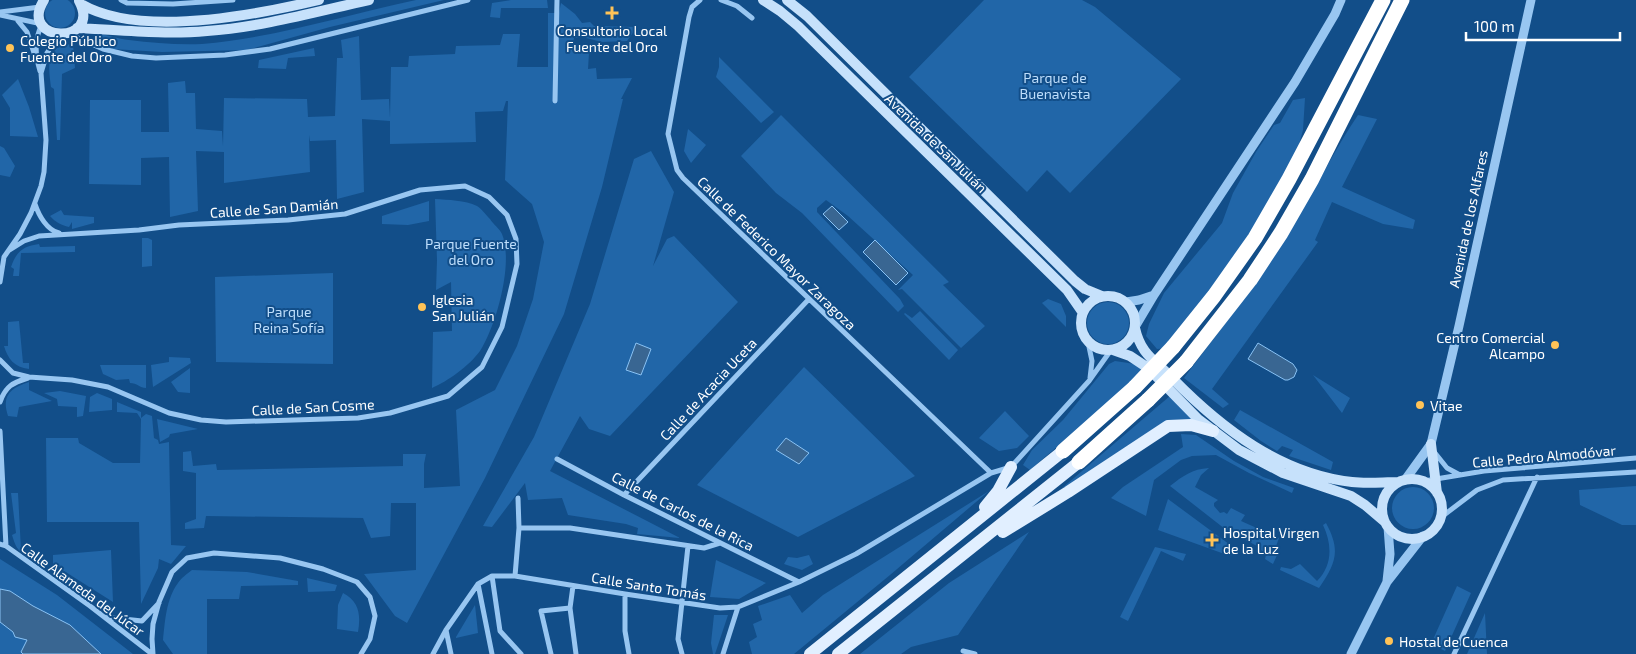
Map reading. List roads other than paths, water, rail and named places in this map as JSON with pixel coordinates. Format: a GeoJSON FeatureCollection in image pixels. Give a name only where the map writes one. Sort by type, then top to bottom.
{"type":"FeatureCollection","features":[{"type":"Feature","properties":{"kind":"highway"},"geometry":{"type":"LineString","coordinates":[[1332,98],[1373,0]]}},
{"type":"Feature","properties":{"kind":"highway"},"geometry":{"type":"LineString","coordinates":[[1063,451],[1135,387],[1173,348],[1256,238],[1383,0]]}},
{"type":"Feature","properties":{"kind":"highway"},"geometry":{"type":"LineString","coordinates":[[1079,462],[1148,400],[1186,362],[1250,280],[1281,233],[1312,179],[1401,2]]}},
{"type":"Feature","properties":{"kind":"main road"},"geometry":{"type":"LineString","coordinates":[[80,2],[94,10],[118,17],[157,21],[227,18],[277,10],[319,0]]}},
{"type":"Feature","properties":{"kind":"main road"},"geometry":{"type":"LineString","coordinates":[[40,3],[39,16],[42,24],[50,32],[164,32],[212,31],[274,22],[369,0]]}},
{"type":"Feature","properties":{"kind":"main road","name":"Avenida de San Julián"},"geometry":{"type":"LineString","coordinates":[[763,0],[798,26],[1067,290],[1083,313]]}},
{"type":"Feature","properties":{"kind":"main road","name":"Avenida de San Julián"},"geometry":{"type":"LineString","coordinates":[[788,0],[814,23],[1075,281],[1085,289],[1102,296]]}},
{"type":"Feature","properties":{"kind":"main road"},"geometry":{"type":"LineString","coordinates":[[69,32],[82,19],[80,2]]}},
{"type":"Feature","properties":{"kind":"main road"},"geometry":{"type":"LineString","coordinates":[[1429,481],[1411,479],[1365,483],[1341,480],[1295,467],[1265,453],[1221,424],[1141,347],[1135,327],[1134,314],[1126,302],[1112,296],[1102,296],[1089,304],[1083,313],[1081,328],[1088,342],[1097,348],[1112,350],[1130,356],[1148,368],[1198,419],[1238,450],[1270,468],[1305,482],[1346,494],[1358,500],[1387,524],[1393,532],[1404,538],[1424,536],[1434,529],[1440,518],[1442,506],[1438,494],[1429,481],[1431,444]]}},
{"type":"Feature","properties":{"kind":"main road"},"geometry":{"type":"LineString","coordinates":[[1112,350],[1128,342],[1135,327]]}},
{"type":"Feature","properties":{"kind":"main road"},"geometry":{"type":"LineString","coordinates":[[958,559],[1068,492],[1168,426],[1191,425],[1213,431]]}},
{"type":"Feature","properties":{"kind":"main road"},"geometry":{"type":"LineString","coordinates":[[810,654],[1063,451]]}},
{"type":"Feature","properties":{"kind":"main road"},"geometry":{"type":"LineString","coordinates":[[838,654],[1079,462]]}},
{"type":"Feature","properties":{"kind":"main road"},"geometry":{"type":"LineString","coordinates":[[967,528],[998,491],[1011,467]]}},
{"type":"Feature","properties":{"kind":"main road"},"geometry":{"type":"LineString","coordinates":[[1387,524],[1382,511],[1384,499],[1390,490],[1402,481]]}},
{"type":"Feature","properties":{"kind":"street"},"geometry":{"type":"LineString","coordinates":[[121,0],[127,3],[173,4],[233,0]]}},
{"type":"Feature","properties":{"kind":"street"},"geometry":{"type":"LineString","coordinates":[[41,74],[47,53],[54,42],[69,32],[103,49],[132,56],[166,57],[237,54],[270,49],[468,0]]}},
{"type":"Feature","properties":{"kind":"street"},"geometry":{"type":"LineString","coordinates":[[554,101],[557,0]]}},
{"type":"Feature","properties":{"kind":"street","name":"Calle de Federico Mayor Zaragoza"},"geometry":{"type":"LineString","coordinates":[[700,0],[692,7],[689,17],[668,134],[677,170],[683,178],[992,473]]}},
{"type":"Feature","properties":{"kind":"street"},"geometry":{"type":"LineString","coordinates":[[721,0],[737,6],[752,18]]}},
{"type":"Feature","properties":{"kind":"street"},"geometry":{"type":"LineString","coordinates":[[1135,327],[1154,295],[1295,82],[1342,0]]}},
{"type":"Feature","properties":{"kind":"street","name":"Avenida de los Alfares"},"geometry":{"type":"LineString","coordinates":[[1431,444],[1531,0]]}},
{"type":"Feature","properties":{"kind":"street"},"geometry":{"type":"LineString","coordinates":[[0,14],[40,3]]}},
{"type":"Feature","properties":{"kind":"street"},"geometry":{"type":"LineString","coordinates":[[0,14],[16,20],[42,24],[38,35],[36,56]]}},
{"type":"Feature","properties":{"kind":"street"},"geometry":{"type":"LineString","coordinates":[[0,282],[4,257],[20,234],[35,204],[41,186],[45,162],[46,140],[41,74],[27,32],[16,20]]}},
{"type":"Feature","properties":{"kind":"street","name":"Calle de San Damián"},"geometry":{"type":"LineString","coordinates":[[8,252],[24,241],[39,236],[139,230],[179,225],[288,220],[345,214],[420,190],[465,186],[489,197],[507,215],[516,239],[517,264]]}},
{"type":"Feature","properties":{"kind":"street","name":"Calle de San Damián"},"geometry":{"type":"LineString","coordinates":[[35,204],[38,213],[47,226],[56,233],[70,235]]}},
{"type":"Feature","properties":{"kind":"street","name":"Calle de San Cosme"},"geometry":{"type":"LineString","coordinates":[[0,360],[13,373],[29,378],[72,380],[108,387],[168,413],[226,422],[358,418],[390,413],[448,396],[482,367],[502,327],[517,264]]}},
{"type":"Feature","properties":{"kind":"street"},"geometry":{"type":"LineString","coordinates":[[1126,302],[1154,295]]}},
{"type":"Feature","properties":{"kind":"street","name":"Calle de Acacia Uceta"},"geometry":{"type":"LineString","coordinates":[[624,495],[809,299]]}},
{"type":"Feature","properties":{"kind":"street"},"geometry":{"type":"LineString","coordinates":[[1088,342],[1092,362],[1089,381]]}},
{"type":"Feature","properties":{"kind":"street"},"geometry":{"type":"LineString","coordinates":[[1011,467],[1089,381],[1112,350]]}},
{"type":"Feature","properties":{"kind":"street","name":"Calle de San Cosme"},"geometry":{"type":"LineString","coordinates":[[0,402],[4,391],[14,382],[29,378]]}},
{"type":"Feature","properties":{"kind":"street"},"geometry":{"type":"LineString","coordinates":[[0,431],[6,546]]}},
{"type":"Feature","properties":{"kind":"street"},"geometry":{"type":"LineString","coordinates":[[1402,481],[1431,444],[1442,463],[1460,475]]}},
{"type":"Feature","properties":{"kind":"street","name":"Calle Pedro Almodóvar"},"geometry":{"type":"LineString","coordinates":[[1429,481],[1496,469],[1636,458]]}},
{"type":"Feature","properties":{"kind":"street","name":"Calle de Carlos de la Rica"},"geometry":{"type":"LineString","coordinates":[[557,459],[624,495],[799,582]]}},
{"type":"Feature","properties":{"kind":"street","name":"Calle Santo Tomás"},"geometry":{"type":"LineString","coordinates":[[492,576],[515,576],[720,608],[738,607],[799,582],[856,554],[992,473],[1011,467]]}},
{"type":"Feature","properties":{"kind":"street","name":"Calle Pedro Almodóvar"},"geometry":{"type":"LineString","coordinates":[[1440,518],[1477,490],[1503,480],[1636,472]]}},
{"type":"Feature","properties":{"kind":"street"},"geometry":{"type":"LineString","coordinates":[[1454,654],[1537,477]]}},
{"type":"Feature","properties":{"kind":"street"},"geometry":{"type":"LineString","coordinates":[[515,576],[519,528],[518,498]]}},
{"type":"Feature","properties":{"kind":"street"},"geometry":{"type":"LineString","coordinates":[[1387,524],[1390,554],[1387,582]]}},
{"type":"Feature","properties":{"kind":"street"},"geometry":{"type":"LineString","coordinates":[[519,528],[570,528],[704,548],[721,543]]}},
{"type":"Feature","properties":{"kind":"street"},"geometry":{"type":"LineString","coordinates":[[1351,654],[1387,582],[1424,536]]}},
{"type":"Feature","properties":{"kind":"street","name":"Calle Alameda del Júcar"},"geometry":{"type":"LineString","coordinates":[[0,544],[6,546],[152,654]]}},
{"type":"Feature","properties":{"kind":"street"},"geometry":{"type":"LineString","coordinates":[[682,654],[678,639],[688,546]]}},
{"type":"Feature","properties":{"kind":"street"},"geometry":{"type":"LineString","coordinates":[[152,654],[153,624],[159,602],[172,572],[187,558],[214,553],[280,558],[323,569],[357,582],[370,597],[375,616],[370,639],[361,654]]}},
{"type":"Feature","properties":{"kind":"street"},"geometry":{"type":"LineString","coordinates":[[433,654],[446,630],[478,584],[492,576],[500,631],[521,654]]}},
{"type":"Feature","properties":{"kind":"street"},"geometry":{"type":"LineString","coordinates":[[478,584],[492,654]]}},
{"type":"Feature","properties":{"kind":"street"},"geometry":{"type":"LineString","coordinates":[[573,586],[570,608],[576,654]]}},
{"type":"Feature","properties":{"kind":"street"},"geometry":{"type":"LineString","coordinates":[[625,594],[625,631],[629,654]]}},
{"type":"Feature","properties":{"kind":"street"},"geometry":{"type":"LineString","coordinates":[[104,617],[142,621],[159,602]]}},
{"type":"Feature","properties":{"kind":"street"},"geometry":{"type":"LineString","coordinates":[[723,654],[738,607]]}},
{"type":"Feature","properties":{"kind":"street"},"geometry":{"type":"LineString","coordinates":[[552,654],[541,611],[570,608]]}},
{"type":"Feature","properties":{"kind":"street"},"geometry":{"type":"LineString","coordinates":[[446,630],[451,654]]}},
{"type":"Feature","properties":{"kind":"street"},"geometry":{"type":"LineString","coordinates":[[963,651],[975,654]]}},
{"type":"Feature","properties":{"kind":"place","name":"Consultorio Local Fuente del Oro"},"geometry":{"type":"Point","coordinates":[612,13]}},
{"type":"Feature","properties":{"kind":"place","name":"Colegio Público Fuente del Oro"},"geometry":{"type":"Point","coordinates":[10,48]}},
{"type":"Feature","properties":{"kind":"place","name":"Iglesia San Julián"},"geometry":{"type":"Point","coordinates":[422,307]}},
{"type":"Feature","properties":{"kind":"place","name":"Centro Comercial Alcampo"},"geometry":{"type":"Point","coordinates":[1555,345]}},
{"type":"Feature","properties":{"kind":"place","name":"Vitae"},"geometry":{"type":"Point","coordinates":[1420,405]}},
{"type":"Feature","properties":{"kind":"place","name":"Hospital Virgen de la Luz"},"geometry":{"type":"Point","coordinates":[1212,540]}},
{"type":"Feature","properties":{"kind":"place","name":"Hostal de Cuenca"},"geometry":{"type":"Point","coordinates":[1389,641]}},
{"type":"Feature","properties":{"kind":"park label","name":"Parque de Buenavista"},"geometry":{"type":"Point","coordinates":[1055,86]}},
{"type":"Feature","properties":{"kind":"park label","name":"Parque Fuente del Oro"},"geometry":{"type":"Point","coordinates":[471,252]}},
{"type":"Feature","properties":{"kind":"park label","name":"Parque Reina Sofía"},"geometry":{"type":"Point","coordinates":[289,320]}}]}
